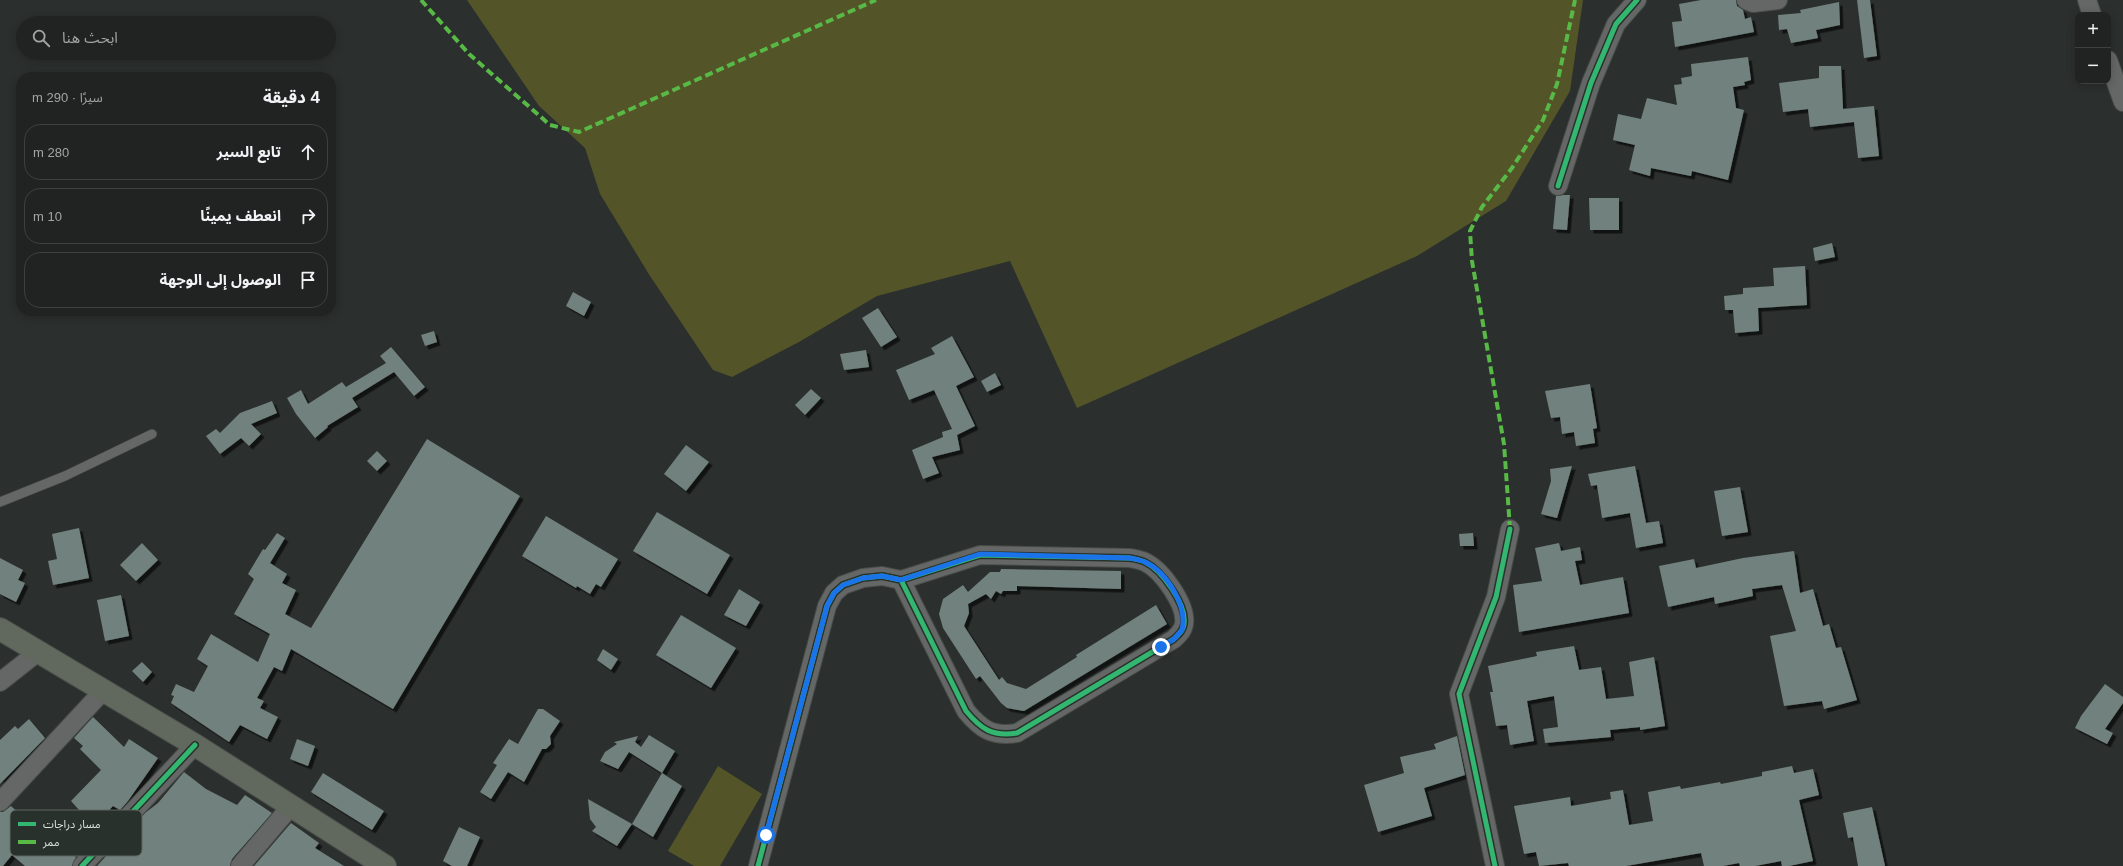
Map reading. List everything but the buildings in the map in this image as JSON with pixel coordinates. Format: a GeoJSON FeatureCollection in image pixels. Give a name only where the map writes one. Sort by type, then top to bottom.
{"type":"FeatureCollection","features":[{"type":"Feature","properties":{"kind":"main road"},"geometry":{"type":"LineString","coordinates":[[0,629],[195,744],[385,866]]}},
{"type":"Feature","properties":{"kind":"street"},"geometry":{"type":"LineString","coordinates":[[1558,186],[1591,83],[1616,24],[1637,0]]}},
{"type":"Feature","properties":{"kind":"street"},"geometry":{"type":"LineString","coordinates":[[1746,0],[1753,3],[1778,0]]}},
{"type":"Feature","properties":{"kind":"street"},"geometry":{"type":"LineString","coordinates":[[2087,0],[2091,12]]}},
{"type":"Feature","properties":{"kind":"street"},"geometry":{"type":"LineString","coordinates":[[2111,68],[2123,102]]}},
{"type":"Feature","properties":{"kind":"street"},"geometry":{"type":"LineString","coordinates":[[1495,866],[1459,694],[1496,598],[1510,529]]}},
{"type":"Feature","properties":{"kind":"street"},"geometry":{"type":"LineString","coordinates":[[758,866],[827,606],[834,593],[843,585],[863,578],[882,576],[901,580],[980,554],[1130,558],[1146,562],[1166,580],[1184,614],[1184,623],[1182,630],[1174,639],[1017,733],[1002,735],[990,732],[975,723],[966,711],[901,580]]}},
{"type":"Feature","properties":{"kind":"street"},"geometry":{"type":"LineString","coordinates":[[0,682],[38,652]]}},
{"type":"Feature","properties":{"kind":"street"},"geometry":{"type":"LineString","coordinates":[[0,802],[103,691]]}},
{"type":"Feature","properties":{"kind":"street"},"geometry":{"type":"LineString","coordinates":[[134,810],[195,744]]}},
{"type":"Feature","properties":{"kind":"street"},"geometry":{"type":"LineString","coordinates":[[240,866],[292,805]]}},
{"type":"Feature","properties":{"kind":"street"},"geometry":{"type":"LineString","coordinates":[[82,866],[91,856]]}},
{"type":"Feature","properties":{"kind":"lane"},"geometry":{"type":"LineString","coordinates":[[0,502],[65,476],[152,434]]}},
{"type":"Feature","properties":{"kind":"green space"},"geometry":{"type":"Polygon","coordinates":[[[467,0],[1583,0],[1570,91],[1506,201],[1417,256],[1077,408],[1010,261],[877,296],[799,342],[732,377],[713,370],[650,276],[600,194],[585,148],[539,106],[467,0]]]}},
{"type":"Feature","properties":{"kind":"green space"},"geometry":{"type":"Polygon","coordinates":[[[718,766],[762,794],[720,866],[694,866],[668,851],[718,766]]]}},
{"type":"Feature","properties":{"kind":"marked path"},"geometry":{"type":"LineString","coordinates":[[421,0],[469,54],[550,125],[579,132],[876,0]]}},
{"type":"Feature","properties":{"kind":"marked path"},"geometry":{"type":"LineString","coordinates":[[1510,529],[1504,444],[1472,261],[1470,231],[1482,207],[1512,168],[1543,120],[1557,84],[1575,0]]}},
{"type":"Feature","properties":{"kind":"cycle path"},"geometry":{"type":"LineString","coordinates":[[1558,186],[1591,83],[1616,24],[1637,0]]}},
{"type":"Feature","properties":{"kind":"cycle path"},"geometry":{"type":"LineString","coordinates":[[1495,866],[1459,694],[1496,597],[1510,529]]}},
{"type":"Feature","properties":{"kind":"cycle path"},"geometry":{"type":"LineString","coordinates":[[758,866],[827,606],[834,593],[843,585],[863,578],[882,576],[901,580],[980,555],[1130,558],[1140,560],[1152,566],[1166,580],[1182,607],[1184,624],[1182,631],[1174,639],[1017,733],[994,733],[982,727],[966,711],[901,580]]}},
{"type":"Feature","properties":{"kind":"cycle path"},"geometry":{"type":"LineString","coordinates":[[134,810],[195,745]]}},
{"type":"Feature","properties":{"kind":"cycle path"},"geometry":{"type":"LineString","coordinates":[[82,866],[91,856]]}},
{"type":"Feature","properties":{"kind":"route"},"geometry":{"type":"LineString","coordinates":[[766,835],[827,606],[834,593],[843,585],[863,578],[882,576],[901,580],[980,554],[1130,558],[1146,562],[1166,580],[1184,614],[1182,630],[1174,639],[1161,647]]}}]}
